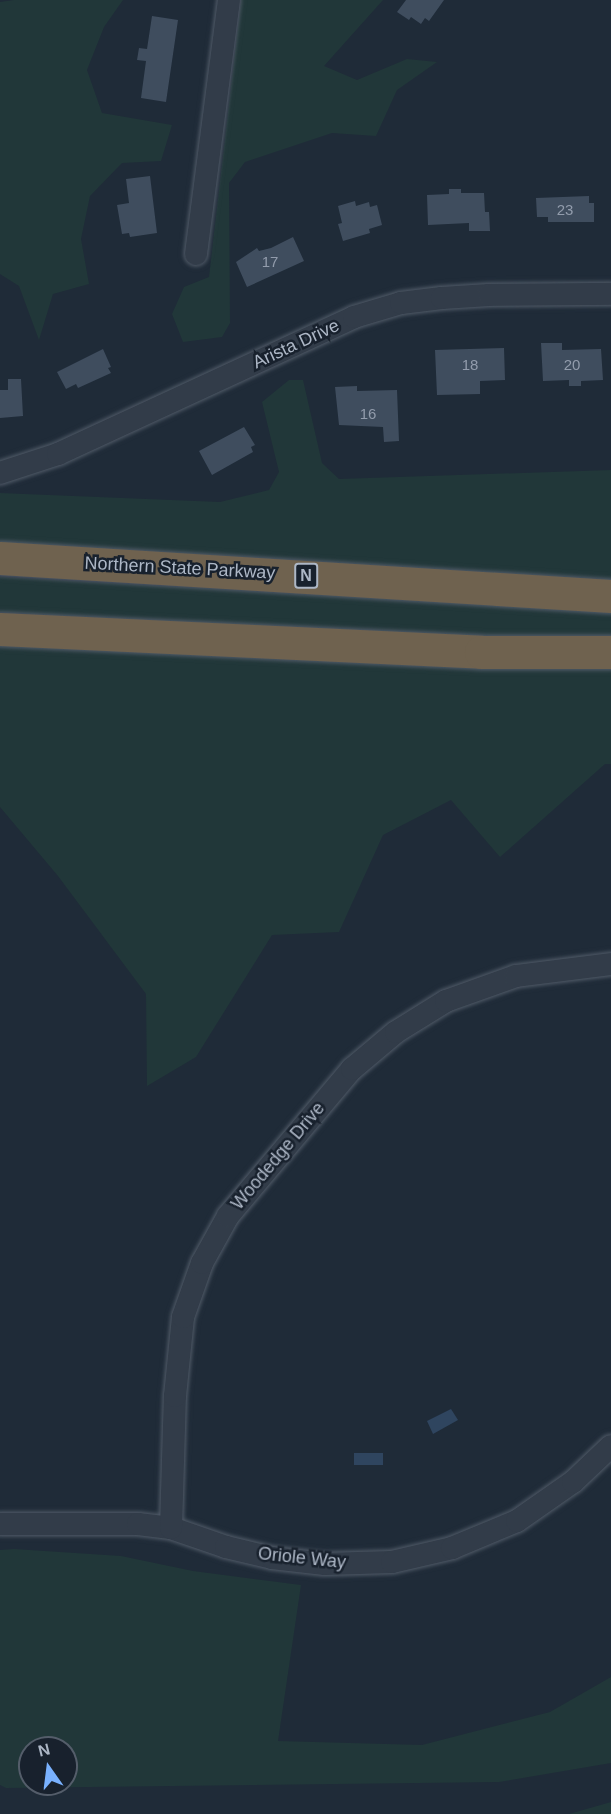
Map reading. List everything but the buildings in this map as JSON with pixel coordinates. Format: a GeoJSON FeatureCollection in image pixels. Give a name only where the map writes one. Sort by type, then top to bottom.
{"type":"FeatureCollection","features":[{"type":"Feature","properties":{"kind":"highway","name":"Northern State Parkway"},"geometry":{"type":"LineString","coordinates":[[0,558],[611,596]]}},
{"type":"Feature","properties":{"kind":"highway"},"geometry":{"type":"LineString","coordinates":[[0,629],[251,643],[481,652],[611,652]]}},
{"type":"Feature","properties":{"kind":"street"},"geometry":{"type":"LineString","coordinates":[[196,254],[229,0]]}},
{"type":"Feature","properties":{"kind":"street","name":"Arista Drive"},"geometry":{"type":"LineString","coordinates":[[0,473],[58,454],[354,317],[401,303],[489,295],[611,294]]}},
{"type":"Feature","properties":{"kind":"street","name":"Woodedge Drive"},"geometry":{"type":"LineString","coordinates":[[171,1528],[175,1396],[183,1317],[202,1263],[228,1216],[352,1069],[396,1032],[446,1001],[516,976],[611,964]]}},
{"type":"Feature","properties":{"kind":"street","name":"Oriole Way"},"geometry":{"type":"LineString","coordinates":[[0,1524],[138,1524],[171,1528],[226,1547],[272,1558],[325,1564],[392,1562],[452,1548],[517,1521],[573,1482],[611,1446]]}},
{"type":"Feature","properties":{"kind":"green space"},"geometry":{"type":"Polygon","coordinates":[[[123,0],[104,27],[87,70],[102,113],[172,125],[161,161],[122,163],[90,196],[81,239],[89,284],[53,294],[39,340],[19,286],[0,274],[0,2],[123,0]]]}},
{"type":"Feature","properties":{"kind":"green space"},"geometry":{"type":"Polygon","coordinates":[[[241,0],[383,0],[324,66],[357,80],[407,59],[437,62],[397,90],[376,136],[332,133],[245,162],[229,183],[230,323],[222,337],[183,342],[172,314],[184,287],[209,277],[241,0]]]}},
{"type":"Feature","properties":{"kind":"green space"},"geometry":{"type":"Polygon","coordinates":[[[289,380],[303,380],[322,463],[339,479],[611,470],[611,585],[0,546],[0,493],[220,502],[269,490],[279,472],[262,402],[289,380]]]}},
{"type":"Feature","properties":{"kind":"green space"},"geometry":{"type":"Polygon","coordinates":[[[0,577],[611,611],[611,641],[363,635],[0,612],[0,577]]]}},
{"type":"Feature","properties":{"kind":"green space"},"geometry":{"type":"Polygon","coordinates":[[[0,642],[396,665],[611,662],[611,764],[605,764],[500,857],[451,800],[383,835],[339,932],[272,935],[196,1057],[147,1086],[146,994],[58,876],[0,807],[0,642]]]}},
{"type":"Feature","properties":{"kind":"green space"},"geometry":{"type":"Polygon","coordinates":[[[0,1550],[121,1556],[193,1571],[301,1585],[278,1741],[422,1745],[550,1712],[611,1677],[611,1763],[499,1782],[78,1787],[78,1736],[18,1736],[18,1788],[6,1788],[0,1785],[0,1550]]]}},
{"type":"Feature","properties":{"kind":"green space"},"geometry":{"type":"Polygon","coordinates":[[[611,1802],[611,1814],[569,1814],[611,1802]]]}},
{"type":"Feature","properties":{"kind":"water"},"geometry":{"type":"Polygon","coordinates":[[[451,1409],[458,1420],[433,1434],[427,1421],[451,1409]]]}},
{"type":"Feature","properties":{"kind":"water"},"geometry":{"type":"Polygon","coordinates":[[[354,1453],[383,1453],[383,1465],[354,1465],[354,1453]]]}}]}
